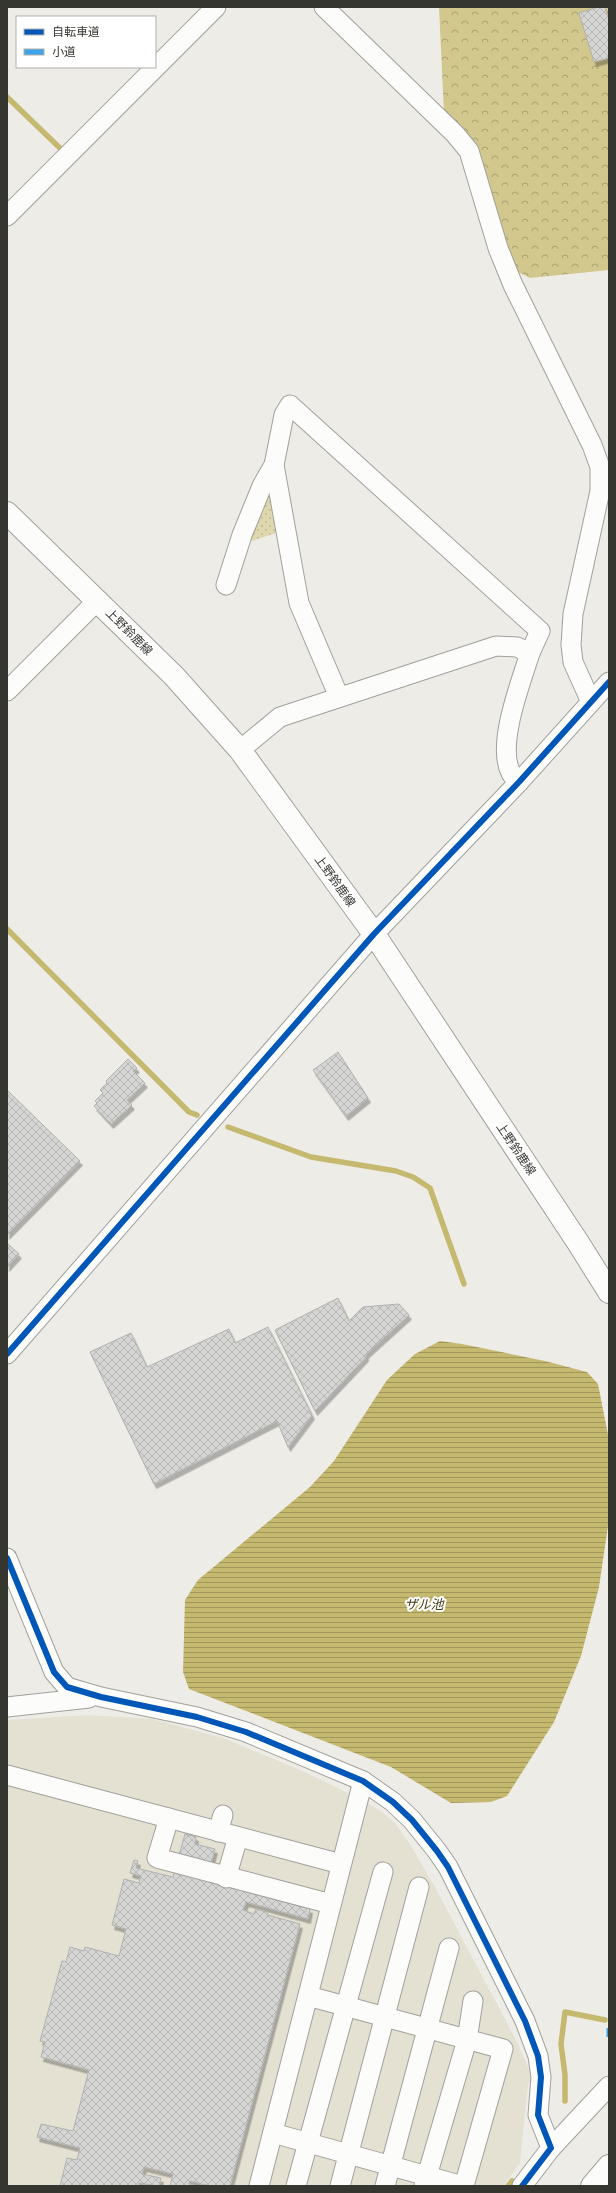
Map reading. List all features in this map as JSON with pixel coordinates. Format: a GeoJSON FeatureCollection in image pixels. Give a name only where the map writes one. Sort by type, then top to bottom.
{"type":"FeatureCollection","features":[{"type":"Feature","properties":{"kind":"main road","name":"上野鈴鹿線"},"geometry":{"type":"LineString","coordinates":[[7,512],[174,676],[240,750],[374,934],[575,1237],[609,1292]]}},
{"type":"Feature","properties":{"kind":"main road"},"geometry":{"type":"LineString","coordinates":[[592,2186],[609,2166]]}},
{"type":"Feature","properties":{"kind":"street"},"geometry":{"type":"LineString","coordinates":[[156,67],[216,7]]}},
{"type":"Feature","properties":{"kind":"street"},"geometry":{"type":"LineString","coordinates":[[324,7],[449,129],[469,151],[498,248],[513,285],[584,427],[600,467],[601,529],[573,614],[571,645],[573,662],[592,702]]}},
{"type":"Feature","properties":{"kind":"street"},"geometry":{"type":"LineString","coordinates":[[7,216],[155,68]]}},
{"type":"Feature","properties":{"kind":"street"},"geometry":{"type":"LineString","coordinates":[[226,585],[242,535],[262,486],[274,465],[284,415],[290,405],[540,631],[530,653],[510,715],[507,760],[511,774],[518,782]]}},
{"type":"Feature","properties":{"kind":"street"},"geometry":{"type":"LineString","coordinates":[[274,465],[299,603],[339,697]]}},
{"type":"Feature","properties":{"kind":"street"},"geometry":{"type":"LineString","coordinates":[[7,691],[98,600]]}},
{"type":"Feature","properties":{"kind":"street"},"geometry":{"type":"LineString","coordinates":[[240,750],[280,717],[339,697],[496,646],[517,647],[530,653]]}},
{"type":"Feature","properties":{"kind":"street"},"geometry":{"type":"LineString","coordinates":[[7,1354],[374,934],[518,782],[609,682]]}},
{"type":"Feature","properties":{"kind":"street"},"geometry":{"type":"LineString","coordinates":[[7,1558],[54,1672],[67,1687],[101,1697],[197,1717],[246,1732],[363,1781],[393,1802],[412,1820],[438,1850],[448,1867],[533,2039],[538,2056],[541,2078],[538,2115],[551,2148]]}},
{"type":"Feature","properties":{"kind":"street"},"geometry":{"type":"LineString","coordinates":[[7,1707],[101,1697]]}},
{"type":"Feature","properties":{"kind":"street"},"geometry":{"type":"LineString","coordinates":[[7,1775],[169,1818],[221,1824],[238,1837],[341,1864]]}},
{"type":"Feature","properties":{"kind":"street"},"geometry":{"type":"LineString","coordinates":[[259,2186],[363,1781]]}},
{"type":"Feature","properties":{"kind":"street"},"geometry":{"type":"LineString","coordinates":[[169,1818],[157,1858],[226,1878],[328,1916]]}},
{"type":"Feature","properties":{"kind":"street"},"geometry":{"type":"LineString","coordinates":[[226,1878],[238,1837]]}},
{"type":"Feature","properties":{"kind":"street"},"geometry":{"type":"LineString","coordinates":[[296,2186],[383,1872]]}},
{"type":"Feature","properties":{"kind":"street"},"geometry":{"type":"LineString","coordinates":[[340,2186],[419,1887]]}},
{"type":"Feature","properties":{"kind":"street"},"geometry":{"type":"LineString","coordinates":[[385,2186],[449,1948]]}},
{"type":"Feature","properties":{"kind":"street"},"geometry":{"type":"LineString","coordinates":[[273,2133],[390,2166],[426,2181],[463,2186],[503,2049],[346,2008],[308,1996]]}},
{"type":"Feature","properties":{"kind":"street"},"geometry":{"type":"LineString","coordinates":[[426,2181],[467,2040],[473,2002]]}},
{"type":"Feature","properties":{"kind":"street"},"geometry":{"type":"LineString","coordinates":[[522,2186],[551,2148],[609,2086]]}},
{"type":"Feature","properties":{"kind":"shaded area"},"geometry":{"type":"Polygon","coordinates":[[[272,496],[279,532],[246,543],[262,497],[272,496]]]}},
{"type":"Feature","properties":{"kind":"shaded area"},"geometry":{"type":"Polygon","coordinates":[[[88,1715],[152,1719],[223,1738],[305,1772],[366,1802],[381,1811],[395,1823],[411,1846],[435,1887],[517,2042],[532,2076],[533,2081],[528,2084],[520,2163],[503,2186],[7,2186],[7,1720],[88,1715]]]}},
{"type":"Feature","properties":{"kind":"green space"},"geometry":{"type":"Polygon","coordinates":[[[439,7],[609,7],[609,270],[530,278],[512,269],[444,113],[439,7]]]}},
{"type":"Feature","properties":{"kind":"water","name":"ザル池"},"geometry":{"type":"Polygon","coordinates":[[[440,1341],[545,1361],[587,1372],[598,1384],[609,1440],[608,1526],[599,1587],[581,1656],[554,1722],[507,1796],[491,1802],[451,1803],[391,1767],[189,1689],[183,1672],[185,1600],[198,1580],[310,1487],[334,1461],[387,1380],[415,1354],[440,1341]]]}},
{"type":"Feature","properties":{"kind":"building"},"geometry":{"type":"Polygon","coordinates":[[[599,7],[605,7],[609,21],[609,58],[594,62],[579,13],[599,7]]]}},
{"type":"Feature","properties":{"kind":"building"},"geometry":{"type":"Polygon","coordinates":[[[338,1052],[368,1098],[346,1116],[313,1070],[338,1052]]]}},
{"type":"Feature","properties":{"kind":"building"},"geometry":{"type":"Polygon","coordinates":[[[128,1059],[137,1068],[133,1071],[145,1083],[127,1100],[132,1105],[111,1124],[94,1106],[97,1103],[95,1101],[103,1093],[100,1090],[107,1083],[106,1081],[128,1059]]]}},
{"type":"Feature","properties":{"kind":"building"},"geometry":{"type":"Polygon","coordinates":[[[7,1090],[80,1161],[7,1235],[7,1090]]]}},
{"type":"Feature","properties":{"kind":"building"},"geometry":{"type":"Polygon","coordinates":[[[7,1243],[19,1254],[7,1267],[7,1243]]]}},
{"type":"Feature","properties":{"kind":"building"},"geometry":{"type":"Polygon","coordinates":[[[338,1298],[349,1321],[363,1307],[399,1304],[409,1315],[366,1354],[366,1357],[315,1411],[275,1330],[338,1298]]]}},
{"type":"Feature","properties":{"kind":"building"},"geometry":{"type":"Polygon","coordinates":[[[268,1327],[312,1415],[288,1447],[277,1421],[154,1484],[90,1352],[131,1333],[147,1367],[229,1329],[235,1343],[268,1327]]]}},
{"type":"Feature","properties":{"kind":"building"},"geometry":{"type":"Polygon","coordinates":[[[185,1834],[196,1837],[195,1844],[215,1849],[206,1881],[310,1909],[308,1919],[246,1902],[243,1910],[254,1914],[256,1909],[267,1912],[268,1915],[300,1924],[230,2186],[210,2186],[190,2181],[189,2184],[196,2186],[170,2186],[173,2174],[144,2167],[142,2174],[161,2178],[159,2186],[139,2183],[139,2186],[60,2186],[67,2158],[77,2160],[80,2148],[37,2137],[41,2124],[73,2131],[89,2070],[41,2057],[45,2042],[40,2041],[62,1961],[66,1962],[70,1947],[84,1951],[85,1947],[119,1956],[126,1929],[112,1925],[124,1879],[139,1883],[141,1876],[130,1873],[134,1860],[138,1861],[136,1868],[173,1877],[185,1834]]]}},
{"type":"Feature","properties":{"kind":"waterway"},"geometry":{"type":"LineString","coordinates":[[7,97],[63,151]]}},
{"type":"Feature","properties":{"kind":"waterway"},"geometry":{"type":"LineString","coordinates":[[7,929],[189,1112],[197,1115]]}},
{"type":"Feature","properties":{"kind":"waterway"},"geometry":{"type":"LineString","coordinates":[[228,1127],[311,1157],[396,1171],[413,1177],[430,1188],[464,1284]]}},
{"type":"Feature","properties":{"kind":"waterway"},"geometry":{"type":"LineString","coordinates":[[565,2101],[565,2075],[561,2044],[565,2012],[605,2020]]}},
{"type":"Feature","properties":{"kind":"waterway"},"geometry":{"type":"LineString","coordinates":[[508,2186],[512,2181]]}},
{"type":"Feature","properties":{"kind":"marked path"},"geometry":{"type":"LineString","coordinates":[[609,2028],[609,2037]]}},
{"type":"Feature","properties":{"kind":"cycle path"},"geometry":{"type":"LineString","coordinates":[[7,1354],[374,934],[519,782],[609,682]]}},
{"type":"Feature","properties":{"kind":"cycle path"},"geometry":{"type":"LineString","coordinates":[[7,1558],[54,1672],[67,1687],[101,1697],[197,1717],[246,1732],[363,1781],[393,1802],[412,1820],[448,1867],[525,2021],[538,2056],[541,2077],[538,2115],[551,2148],[522,2186]]}}]}
